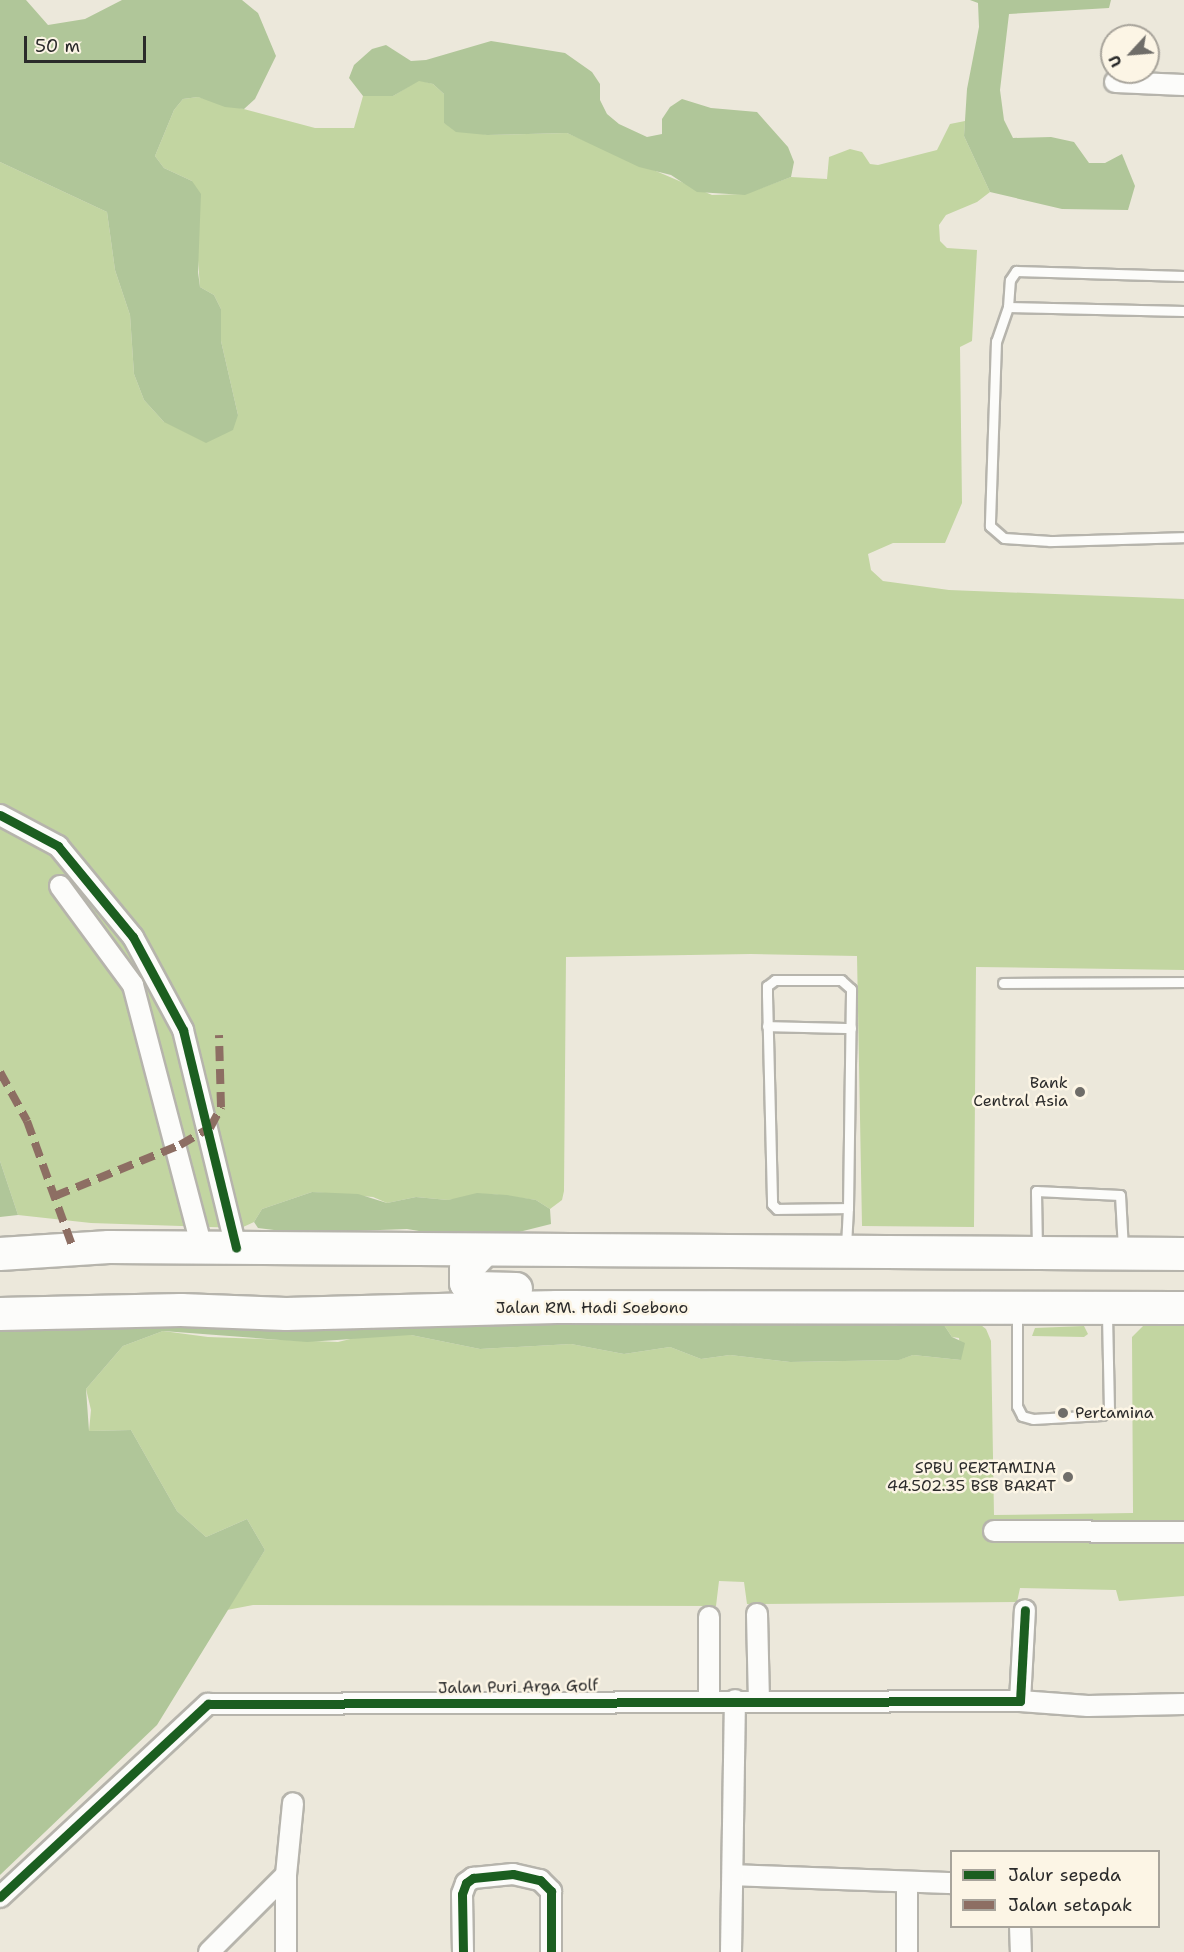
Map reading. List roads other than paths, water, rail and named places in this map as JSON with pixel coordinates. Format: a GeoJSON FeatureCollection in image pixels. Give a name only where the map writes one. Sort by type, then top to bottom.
{"type":"FeatureCollection","features":[{"type":"Feature","properties":{"kind":"main road"},"geometry":{"type":"LineString","coordinates":[[0,1254],[110,1247],[845,1254],[1184,1254]]}},
{"type":"Feature","properties":{"kind":"main road"},"geometry":{"type":"LineString","coordinates":[[483,1251],[466,1269],[464,1276],[469,1285],[529,1292],[550,1299],[557,1307]]}},
{"type":"Feature","properties":{"kind":"main road","name":"Jalan RM. Hadi Soebono"},"geometry":{"type":"LineString","coordinates":[[0,1314],[181,1310],[286,1314],[557,1307],[1017,1310],[1184,1308]]}},
{"type":"Feature","properties":{"kind":"street"},"geometry":{"type":"LineString","coordinates":[[1160,84],[1184,85]]}},
{"type":"Feature","properties":{"kind":"street"},"geometry":{"type":"LineString","coordinates":[[0,815],[58,846],[133,937],[183,1030],[236,1248]]}},
{"type":"Feature","properties":{"kind":"street"},"geometry":{"type":"LineString","coordinates":[[60,886],[133,985]]}},
{"type":"Feature","properties":{"kind":"street"},"geometry":{"type":"LineString","coordinates":[[133,937],[133,985],[202,1248]]}},
{"type":"Feature","properties":{"kind":"street"},"geometry":{"type":"LineString","coordinates":[[994,1531],[1184,1532]]}},
{"type":"Feature","properties":{"kind":"street"},"geometry":{"type":"LineString","coordinates":[[1020,1701],[1025,1610]]}},
{"type":"Feature","properties":{"kind":"street"},"geometry":{"type":"LineString","coordinates":[[756,1614],[759,1699]]}},
{"type":"Feature","properties":{"kind":"street"},"geometry":{"type":"LineString","coordinates":[[709,1617],[709,1699]]}},
{"type":"Feature","properties":{"kind":"street","name":"Jalan Puri Arga Golf"},"geometry":{"type":"LineString","coordinates":[[0,1897],[208,1704],[759,1699],[1020,1701],[1088,1706],[1184,1704]]}},
{"type":"Feature","properties":{"kind":"street"},"geometry":{"type":"LineString","coordinates":[[731,1952],[735,1700]]}},
{"type":"Feature","properties":{"kind":"street"},"geometry":{"type":"LineString","coordinates":[[285,1952],[286,1875],[292,1803]]}},
{"type":"Feature","properties":{"kind":"street"},"geometry":{"type":"LineString","coordinates":[[463,1952],[462,1894],[466,1883],[473,1878],[513,1874],[540,1880],[551,1891],[551,1952]]}},
{"type":"Feature","properties":{"kind":"street"},"geometry":{"type":"LineString","coordinates":[[209,1952],[286,1875]]}},
{"type":"Feature","properties":{"kind":"street"},"geometry":{"type":"LineString","coordinates":[[733,1875],[950,1882]]}},
{"type":"Feature","properties":{"kind":"street"},"geometry":{"type":"LineString","coordinates":[[907,1882],[907,1952]]}},
{"type":"Feature","properties":{"kind":"street"},"geometry":{"type":"LineString","coordinates":[[1020,1928],[1021,1952]]}},
{"type":"Feature","properties":{"kind":"lane"},"geometry":{"type":"LineString","coordinates":[[1184,276],[1016,271],[1010,280],[1008,307],[996,341],[990,526],[1004,538],[1050,541],[1184,537]]}},
{"type":"Feature","properties":{"kind":"lane"},"geometry":{"type":"LineString","coordinates":[[1008,307],[1184,311]]}},
{"type":"Feature","properties":{"kind":"lane"},"geometry":{"type":"LineString","coordinates":[[845,1254],[848,1208],[851,988],[841,980],[770,982],[767,1026],[772,1204],[777,1209],[848,1208]]}},
{"type":"Feature","properties":{"kind":"lane"},"geometry":{"type":"LineString","coordinates":[[1003,983],[1184,982]]}},
{"type":"Feature","properties":{"kind":"lane"},"geometry":{"type":"LineString","coordinates":[[767,1026],[851,1028]]}},
{"type":"Feature","properties":{"kind":"lane"},"geometry":{"type":"LineString","coordinates":[[1037,1254],[1036,1191],[1120,1195],[1123,1254]]}},
{"type":"Feature","properties":{"kind":"lane"},"geometry":{"type":"LineString","coordinates":[[1017,1310],[1017,1406],[1022,1416],[1033,1419],[1102,1415],[1109,1410],[1107,1309]]}},
{"type":"Feature","properties":{"kind":"place","name":"Bank Central Asia"},"geometry":{"type":"Point","coordinates":[1080,1092]}},
{"type":"Feature","properties":{"kind":"place","name":"Pertamina"},"geometry":{"type":"Point","coordinates":[1063,1413]}},
{"type":"Feature","properties":{"kind":"place","name":"SPBU PERTAMINA 44.502.35 BSB BARAT"},"geometry":{"type":"Point","coordinates":[1068,1477]}}]}
